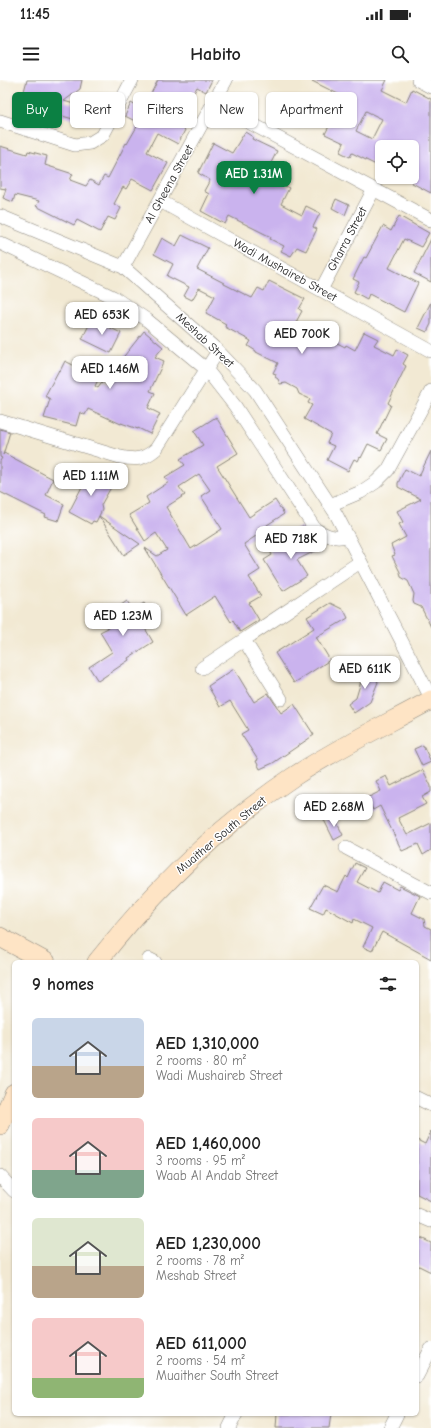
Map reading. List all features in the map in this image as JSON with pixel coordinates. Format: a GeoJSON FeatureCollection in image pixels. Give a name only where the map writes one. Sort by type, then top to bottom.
{"type":"FeatureCollection","features":[{"type":"Feature","properties":{"kind":"street"},"geometry":{"type":"LineString","coordinates":[[0,121],[75,145],[90,143],[103,135],[132,80]]}},
{"type":"Feature","properties":{"kind":"street","name":"Al Gheena Street"},"geometry":{"type":"LineString","coordinates":[[219,92],[226,80]]}},
{"type":"Feature","properties":{"kind":"street"},"geometry":{"type":"LineString","coordinates":[[418,80],[431,87]]}},
{"type":"Feature","properties":{"kind":"street","name":"Al Gheena Street"},"geometry":{"type":"LineString","coordinates":[[123,267],[205,118]]}},
{"type":"Feature","properties":{"kind":"street"},"geometry":{"type":"LineString","coordinates":[[258,127],[431,220]]}},
{"type":"Feature","properties":{"kind":"street","name":"Gharra Street"},"geometry":{"type":"LineString","coordinates":[[321,290],[374,189]]}},
{"type":"Feature","properties":{"kind":"street","name":"Wadi Mushaireb Street"},"geometry":{"type":"LineString","coordinates":[[160,201],[431,351]]}},
{"type":"Feature","properties":{"kind":"street","name":"Meshab Street"},"geometry":{"type":"LineString","coordinates":[[0,217],[123,267],[218,351],[255,390],[330,505],[431,699]]}},
{"type":"Feature","properties":{"kind":"street","name":"Meshab Street"},"geometry":{"type":"LineString","coordinates":[[0,243],[113,297],[147,320],[206,369],[235,406],[316,529],[322,534],[333,537],[338,538],[347,536]]}},
{"type":"Feature","properties":{"kind":"street"},"geometry":{"type":"LineString","coordinates":[[0,422],[120,457],[134,459],[147,456],[156,449],[218,351]]}},
{"type":"Feature","properties":{"kind":"street"},"geometry":{"type":"LineString","coordinates":[[330,505],[361,492],[376,482],[388,470],[431,391]]}},
{"type":"Feature","properties":{"kind":"street"},"geometry":{"type":"LineString","coordinates":[[202,668],[360,562]]}},
{"type":"Feature","properties":{"kind":"street"},"geometry":{"type":"LineString","coordinates":[[244,640],[281,699]]}},
{"type":"Feature","properties":{"kind":"street","name":"Muaither South Street"},"geometry":{"type":"LineString","coordinates":[[99,960],[118,935],[158,891],[200,850],[245,812],[293,777],[344,746],[431,699]]}},
{"type":"Feature","properties":{"kind":"street"},"geometry":{"type":"LineString","coordinates":[[346,848],[431,893]]}},
{"type":"Feature","properties":{"kind":"street"},"geometry":{"type":"LineString","coordinates":[[0,937],[42,960]]}},
{"type":"Feature","properties":{"kind":"street"},"geometry":{"type":"LineString","coordinates":[[0,1125],[12,1098]]}},
{"type":"Feature","properties":{"kind":"street"},"geometry":{"type":"LineString","coordinates":[[419,1099],[431,1105]]}},
{"type":"Feature","properties":{"kind":"street"},"geometry":{"type":"LineString","coordinates":[[0,1176],[12,1190]]}},
{"type":"Feature","properties":{"kind":"street"},"geometry":{"type":"LineString","coordinates":[[0,1189],[12,1192]]}},
{"type":"Feature","properties":{"kind":"street"},"geometry":{"type":"LineString","coordinates":[[419,1216],[431,1221]]}},
{"type":"Feature","properties":{"kind":"street"},"geometry":{"type":"LineString","coordinates":[[419,1372],[431,1349]]}},
{"type":"Feature","properties":{"kind":"street"},"geometry":{"type":"LineString","coordinates":[[229,1428],[235,1416]]}},
{"type":"Feature","properties":{"kind":"street"},"geometry":{"type":"LineString","coordinates":[[390,1428],[397,1416]]}},
{"type":"Feature","properties":{"kind":"building"},"geometry":{"type":"Polygon","coordinates":[[[27,80],[82,80],[80,89],[76,92],[70,92],[70,96],[64,101],[70,103],[70,118],[62,116],[62,92],[24,92],[27,80]]]}},
{"type":"Feature","properties":{"kind":"building"},"geometry":{"type":"Polygon","coordinates":[[[158,80],[212,80],[206,92],[197,87],[194,92],[152,92],[158,80]]]}},
{"type":"Feature","properties":{"kind":"building"},"geometry":{"type":"Polygon","coordinates":[[[310,80],[387,80],[382,90],[406,102],[412,89],[431,99],[431,193],[414,184],[419,184],[419,140],[375,140],[375,164],[352,153],[350,157],[340,152],[344,143],[325,134],[328,128],[357,128],[357,92],[334,92],[310,80]],[[366,111],[356,131],[372,139],[382,119],[366,111]]]}},
{"type":"Feature","properties":{"kind":"building"},"geometry":{"type":"Polygon","coordinates":[[[131,103],[133,104],[133,120],[125,116],[131,103]]]}},
{"type":"Feature","properties":{"kind":"building"},"geometry":{"type":"Polygon","coordinates":[[[136,128],[182,128],[185,130],[178,144],[157,133],[147,152],[168,163],[153,190],[132,179],[126,189],[123,187],[114,204],[121,208],[115,220],[108,217],[100,232],[77,220],[74,225],[36,206],[39,201],[15,195],[13,202],[3,198],[6,189],[0,188],[0,146],[27,154],[28,151],[47,156],[45,165],[73,174],[70,180],[86,186],[90,180],[99,185],[104,176],[108,178],[126,143],[127,144],[136,128]]]}},
{"type":"Feature","properties":{"kind":"building"},"geometry":{"type":"Polygon","coordinates":[[[245,132],[253,137],[252,139],[277,151],[266,173],[270,175],[269,177],[289,188],[281,204],[302,215],[306,206],[320,213],[313,227],[317,229],[306,251],[297,247],[291,256],[281,251],[284,246],[270,239],[271,237],[229,216],[225,224],[201,211],[209,194],[204,191],[210,180],[198,173],[213,143],[232,153],[245,132]]]}},
{"type":"Feature","properties":{"kind":"building"},"geometry":{"type":"Polygon","coordinates":[[[336,199],[349,205],[345,215],[332,208],[336,199]]]}},
{"type":"Feature","properties":{"kind":"building"},"geometry":{"type":"Polygon","coordinates":[[[399,216],[429,233],[421,247],[404,239],[389,268],[418,283],[404,312],[369,294],[367,299],[354,292],[359,282],[353,279],[364,257],[366,258],[383,226],[391,231],[399,216]]]}},
{"type":"Feature","properties":{"kind":"building"},"geometry":{"type":"Polygon","coordinates":[[[182,235],[208,248],[197,269],[224,284],[252,298],[258,288],[264,291],[269,281],[305,299],[299,309],[302,311],[296,322],[345,347],[346,345],[355,350],[364,332],[378,339],[374,345],[394,355],[397,349],[408,355],[403,364],[406,366],[388,403],[391,405],[377,434],[387,439],[381,450],[368,444],[361,458],[360,457],[358,461],[354,459],[348,471],[327,460],[334,446],[327,443],[331,434],[304,419],[312,405],[308,403],[310,399],[299,394],[297,389],[286,383],[280,384],[278,379],[275,377],[276,374],[273,373],[278,363],[256,352],[248,346],[251,341],[225,327],[226,324],[206,313],[215,296],[199,288],[192,300],[184,296],[189,287],[167,276],[173,264],[154,254],[162,238],[176,246],[182,235]]]}},
{"type":"Feature","properties":{"kind":"building"},"geometry":{"type":"Polygon","coordinates":[[[431,239],[431,282],[414,273],[431,239]]]}},
{"type":"Feature","properties":{"kind":"building"},"geometry":{"type":"Polygon","coordinates":[[[431,302],[431,324],[427,332],[418,328],[431,302]]]}},
{"type":"Feature","properties":{"kind":"building"},"geometry":{"type":"Polygon","coordinates":[[[92,319],[121,333],[111,353],[82,339],[92,319]]]}},
{"type":"Feature","properties":{"kind":"building"},"geometry":{"type":"Polygon","coordinates":[[[144,331],[163,347],[155,357],[164,361],[150,391],[155,393],[148,408],[160,414],[150,434],[138,428],[121,424],[88,409],[85,415],[80,412],[76,426],[44,418],[50,399],[45,396],[65,361],[99,378],[95,386],[98,388],[104,380],[109,383],[121,360],[144,331]]]}},
{"type":"Feature","properties":{"kind":"building"},"geometry":{"type":"Polygon","coordinates":[[[216,417],[238,453],[217,466],[249,517],[275,500],[284,514],[267,525],[268,528],[244,544],[260,570],[249,577],[261,596],[249,603],[259,620],[240,632],[233,620],[231,622],[215,596],[186,615],[145,548],[157,556],[167,550],[156,533],[145,541],[129,515],[149,503],[146,497],[169,482],[165,477],[185,465],[180,459],[203,445],[194,431],[216,417]],[[199,474],[179,487],[185,495],[166,507],[191,549],[222,529],[201,496],[210,490],[199,474]]]}},
{"type":"Feature","properties":{"kind":"building"},"geometry":{"type":"Polygon","coordinates":[[[0,429],[10,432],[3,455],[4,453],[53,479],[46,495],[64,504],[58,521],[45,517],[46,515],[0,492],[0,461],[2,458],[0,457],[0,429]]]}},
{"type":"Feature","properties":{"kind":"building"},"geometry":{"type":"Polygon","coordinates":[[[431,451],[431,627],[421,607],[414,604],[414,594],[408,581],[401,577],[392,556],[395,555],[391,545],[406,537],[399,524],[403,522],[397,511],[421,499],[398,487],[398,483],[405,469],[419,476],[431,451]]]}},
{"type":"Feature","properties":{"kind":"building"},"geometry":{"type":"Polygon","coordinates":[[[86,468],[114,482],[101,505],[102,510],[96,522],[93,521],[91,524],[69,512],[86,479],[81,476],[86,468]]]}},
{"type":"Feature","properties":{"kind":"building"},"geometry":{"type":"Polygon","coordinates":[[[99,516],[140,544],[124,555],[99,516]]]}},
{"type":"Feature","properties":{"kind":"building"},"geometry":{"type":"Polygon","coordinates":[[[303,526],[317,550],[297,560],[307,576],[283,591],[264,560],[272,555],[270,551],[279,545],[282,549],[297,540],[292,531],[303,526]]]}},
{"type":"Feature","properties":{"kind":"building"},"geometry":{"type":"Polygon","coordinates":[[[127,601],[133,610],[144,603],[153,619],[143,625],[153,642],[128,658],[129,660],[98,681],[89,667],[112,652],[100,632],[108,628],[102,618],[127,601]]]}},
{"type":"Feature","properties":{"kind":"building"},"geometry":{"type":"Polygon","coordinates":[[[330,603],[344,610],[348,618],[316,637],[330,660],[294,683],[275,653],[314,628],[307,617],[330,603]]]}},
{"type":"Feature","properties":{"kind":"building"},"geometry":{"type":"Polygon","coordinates":[[[369,667],[378,682],[370,702],[354,713],[348,704],[356,698],[362,678],[359,673],[369,667]]]}},
{"type":"Feature","properties":{"kind":"building"},"geometry":{"type":"Polygon","coordinates":[[[234,669],[254,702],[268,693],[281,713],[294,704],[314,735],[273,763],[260,769],[256,761],[258,760],[241,734],[248,730],[230,701],[220,707],[208,686],[234,669]]]}},
{"type":"Feature","properties":{"kind":"building"},"geometry":{"type":"Polygon","coordinates":[[[423,745],[431,762],[422,766],[414,749],[423,745]]]}},
{"type":"Feature","properties":{"kind":"building"},"geometry":{"type":"Polygon","coordinates":[[[423,770],[431,786],[431,792],[422,797],[426,804],[398,818],[407,835],[431,823],[431,850],[423,855],[418,844],[402,851],[380,806],[373,810],[367,798],[381,791],[376,781],[386,776],[391,786],[423,770]]]}},
{"type":"Feature","properties":{"kind":"building"},"geometry":{"type":"Polygon","coordinates":[[[333,815],[343,835],[334,840],[324,820],[333,815]]]}},
{"type":"Feature","properties":{"kind":"building"},"geometry":{"type":"Polygon","coordinates":[[[355,863],[365,868],[357,882],[378,893],[383,882],[398,890],[400,886],[420,896],[412,913],[424,919],[425,926],[431,929],[431,959],[382,932],[372,951],[363,947],[372,928],[354,919],[353,923],[326,908],[323,914],[310,908],[323,885],[338,892],[346,876],[348,878],[355,863]]]}},
{"type":"Feature","properties":{"kind":"building"},"geometry":{"type":"Polygon","coordinates":[[[431,1131],[431,1201],[419,1195],[419,1141],[425,1144],[431,1131]]]}},
{"type":"Feature","properties":{"kind":"building"},"geometry":{"type":"Polygon","coordinates":[[[419,1237],[431,1243],[431,1272],[419,1266],[419,1237]]]}},
{"type":"Feature","properties":{"kind":"building"},"geometry":{"type":"Polygon","coordinates":[[[277,1416],[331,1416],[329,1428],[276,1428],[277,1416]]]}}]}
